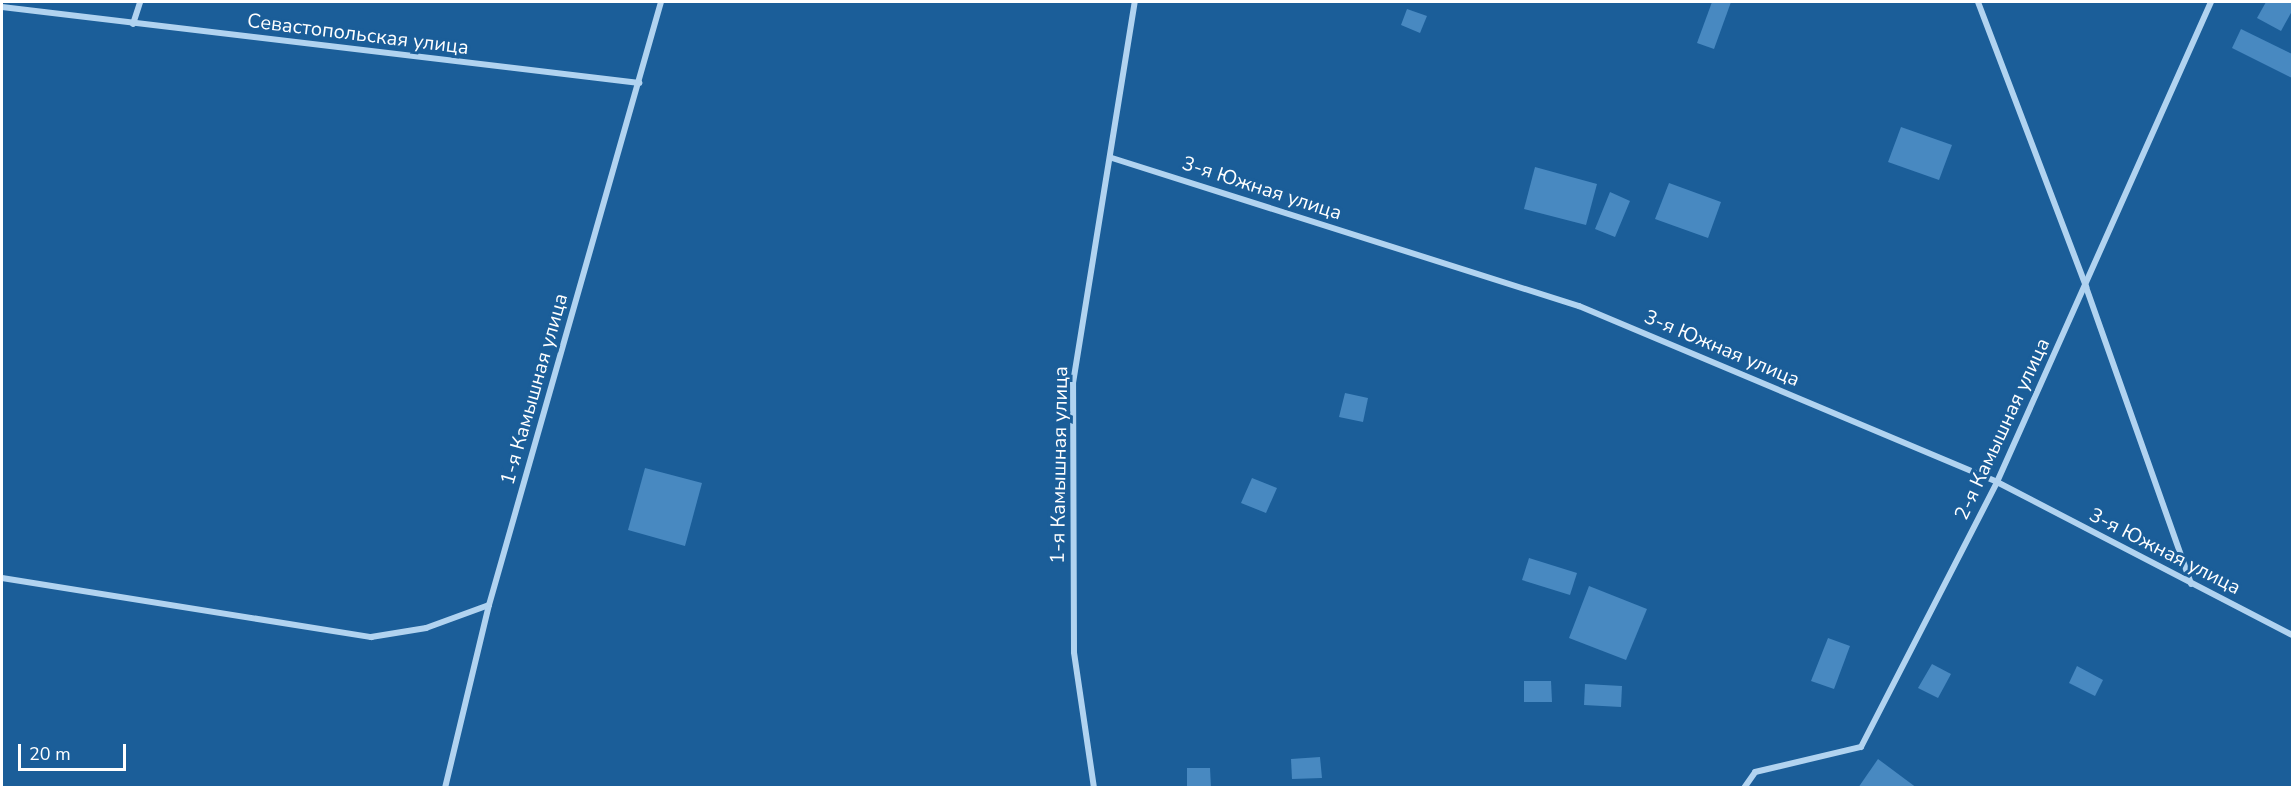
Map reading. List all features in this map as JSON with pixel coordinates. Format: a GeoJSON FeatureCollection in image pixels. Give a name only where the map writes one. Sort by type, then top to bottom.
{"type":"FeatureCollection","features":[{"type":"Feature","properties":{"kind":"street"},"geometry":{"type":"LineString","coordinates":[[133,24],[140,2]]}},
{"type":"Feature","properties":{"kind":"street","name":"1-я Камышная улица"},"geometry":{"type":"LineString","coordinates":[[445,788],[489,605],[661,2]]}},
{"type":"Feature","properties":{"kind":"street","name":"1-я Камышная улица"},"geometry":{"type":"LineString","coordinates":[[1094,788],[1074,652],[1073,383],[1112,158],[1135,2]]}},
{"type":"Feature","properties":{"kind":"street"},"geometry":{"type":"LineString","coordinates":[[1978,2],[2086,287],[2191,585]]}},
{"type":"Feature","properties":{"kind":"street","name":"2-я Камышная улица"},"geometry":{"type":"LineString","coordinates":[[1744,788],[1755,772],[1861,747],[1997,482],[2086,287],[2211,2]]}},
{"type":"Feature","properties":{"kind":"street","name":"Севастопольская улица"},"geometry":{"type":"LineString","coordinates":[[2,8],[639,83]]}},
{"type":"Feature","properties":{"kind":"street","name":"3-я Южная улица"},"geometry":{"type":"LineString","coordinates":[[1112,158],[1580,306],[1997,482],[2191,585],[2292,635]]}},
{"type":"Feature","properties":{"kind":"street"},"geometry":{"type":"LineString","coordinates":[[2,578],[371,636],[426,628],[489,605]]}},
{"type":"Feature","properties":{"kind":"building"},"geometry":{"type":"Polygon","coordinates":[[[1712,2],[1731,2],[1714,49],[1697,43],[1712,2]]]}},
{"type":"Feature","properties":{"kind":"building"},"geometry":{"type":"Polygon","coordinates":[[[2266,2],[2292,2],[2292,11],[2281,31],[2257,18],[2266,2]]]}},
{"type":"Feature","properties":{"kind":"building"},"geometry":{"type":"Polygon","coordinates":[[[1407,9],[1427,16],[1420,33],[1401,25],[1407,9]]]}},
{"type":"Feature","properties":{"kind":"building"},"geometry":{"type":"Polygon","coordinates":[[[2241,29],[2292,54],[2292,78],[2232,48],[2241,29]]]}},
{"type":"Feature","properties":{"kind":"building"},"geometry":{"type":"Polygon","coordinates":[[[1901,127],[1952,145],[1939,180],[1888,162],[1901,127]]]}},
{"type":"Feature","properties":{"kind":"building"},"geometry":{"type":"Polygon","coordinates":[[[1535,167],[1597,184],[1586,225],[1524,209],[1535,167]]]}},
{"type":"Feature","properties":{"kind":"building"},"geometry":{"type":"Polygon","coordinates":[[[1669,183],[1721,202],[1708,238],[1655,219],[1669,183]]]}},
{"type":"Feature","properties":{"kind":"building"},"geometry":{"type":"Polygon","coordinates":[[[1610,192],[1630,201],[1615,237],[1595,229],[1610,192]]]}},
{"type":"Feature","properties":{"kind":"building"},"geometry":{"type":"Polygon","coordinates":[[[1345,393],[1368,398],[1363,422],[1339,417],[1345,393]]]}},
{"type":"Feature","properties":{"kind":"building"},"geometry":{"type":"Polygon","coordinates":[[[645,468],[702,483],[685,546],[628,530],[645,468]]]}},
{"type":"Feature","properties":{"kind":"building"},"geometry":{"type":"Polygon","coordinates":[[[1252,478],[1277,488],[1266,513],[1241,503],[1252,478]]]}},
{"type":"Feature","properties":{"kind":"building"},"geometry":{"type":"Polygon","coordinates":[[[1529,558],[1577,573],[1570,595],[1522,580],[1529,558]]]}},
{"type":"Feature","properties":{"kind":"building"},"geometry":{"type":"Polygon","coordinates":[[[1589,586],[1647,609],[1626,660],[1569,638],[1589,586]]]}},
{"type":"Feature","properties":{"kind":"building"},"geometry":{"type":"Polygon","coordinates":[[[1828,638],[1850,646],[1834,689],[1811,681],[1828,638]]]}},
{"type":"Feature","properties":{"kind":"building"},"geometry":{"type":"Polygon","coordinates":[[[1932,664],[1951,674],[1938,698],[1918,688],[1932,664]]]}},
{"type":"Feature","properties":{"kind":"building"},"geometry":{"type":"Polygon","coordinates":[[[2077,666],[2103,680],[2095,696],[2069,683],[2077,666]]]}},
{"type":"Feature","properties":{"kind":"building"},"geometry":{"type":"Polygon","coordinates":[[[1524,681],[1551,681],[1552,702],[1524,702],[1524,681]]]}},
{"type":"Feature","properties":{"kind":"building"},"geometry":{"type":"Polygon","coordinates":[[[1585,684],[1622,686],[1621,707],[1584,705],[1585,684]]]}},
{"type":"Feature","properties":{"kind":"building"},"geometry":{"type":"Polygon","coordinates":[[[1320,757],[1322,778],[1292,779],[1291,759],[1320,757]]]}},
{"type":"Feature","properties":{"kind":"building"},"geometry":{"type":"Polygon","coordinates":[[[1878,759],[1917,788],[1858,788],[1878,759]]]}},
{"type":"Feature","properties":{"kind":"building"},"geometry":{"type":"Polygon","coordinates":[[[1187,768],[1210,768],[1211,788],[1187,788],[1187,768]]]}}]}
